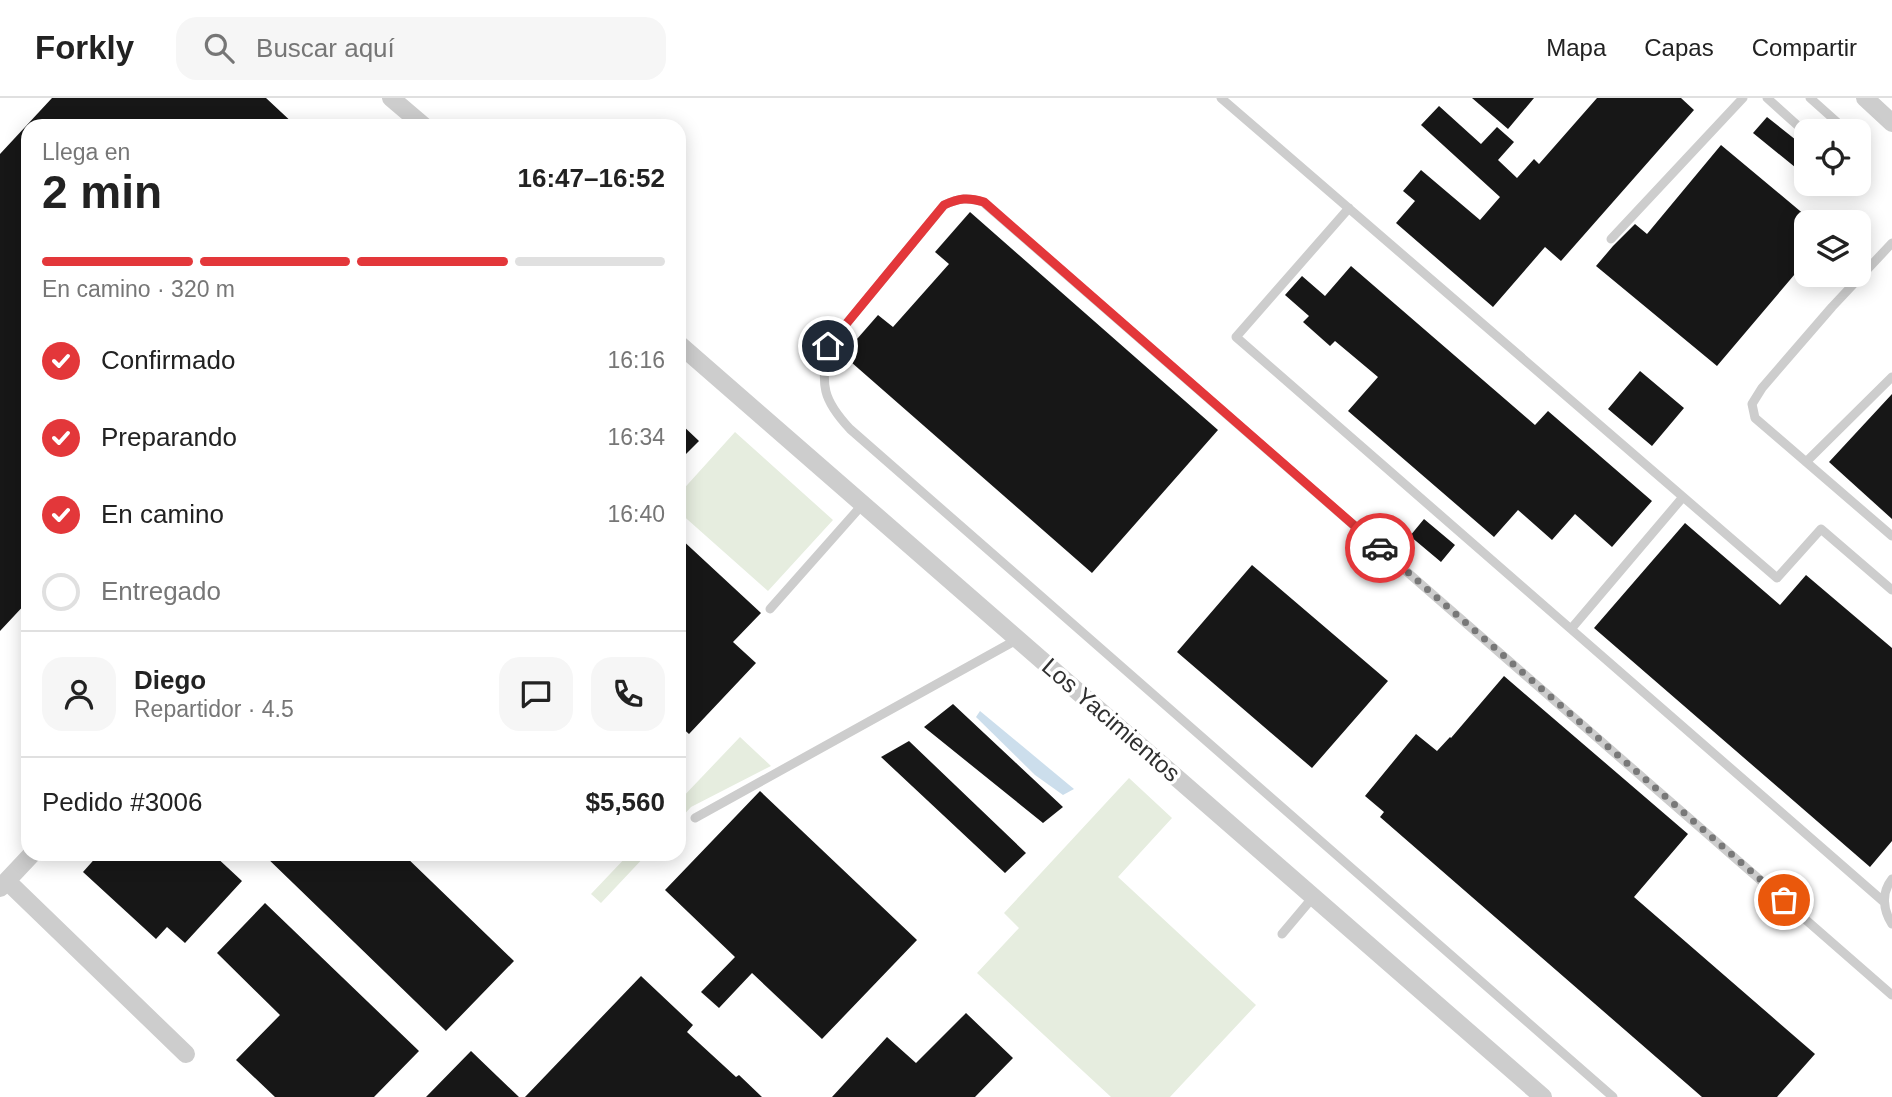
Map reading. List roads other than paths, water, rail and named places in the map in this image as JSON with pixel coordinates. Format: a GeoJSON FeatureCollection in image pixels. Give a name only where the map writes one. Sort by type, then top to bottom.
{"type":"FeatureCollection","features":[{"type":"Feature","properties":{"kind":"street"},"geometry":{"type":"LineString","coordinates":[[391,98],[416,119]]}},
{"type":"Feature","properties":{"kind":"street"},"geometry":{"type":"LineString","coordinates":[[1865,98],[1892,123]]}},
{"type":"Feature","properties":{"kind":"street","name":"Los Yacimientos"},"geometry":{"type":"LineString","coordinates":[[686,350],[1543,1097]]}},
{"type":"Feature","properties":{"kind":"street"},"geometry":{"type":"LineString","coordinates":[[25,861],[3,884],[186,1054]]}},
{"type":"Feature","properties":{"kind":"lane"},"geometry":{"type":"LineString","coordinates":[[1221,98],[1777,578],[1821,529],[1892,590]]}},
{"type":"Feature","properties":{"kind":"lane"},"geometry":{"type":"LineString","coordinates":[[1611,239],[1744,98]]}},
{"type":"Feature","properties":{"kind":"lane"},"geometry":{"type":"LineString","coordinates":[[1767,98],[1794,122]]}},
{"type":"Feature","properties":{"kind":"lane"},"geometry":{"type":"LineString","coordinates":[[1810,98],[1835,119]]}},
{"type":"Feature","properties":{"kind":"lane"},"geometry":{"type":"LineString","coordinates":[[1612,1097],[837,415],[824,391],[828,346],[944,205],[968,197],[984,202],[1892,995]]}},
{"type":"Feature","properties":{"kind":"lane"},"geometry":{"type":"LineString","coordinates":[[1349,208],[1236,337],[1884,902]]}},
{"type":"Feature","properties":{"kind":"lane"},"geometry":{"type":"LineString","coordinates":[[1892,243],[1762,388],[1752,404],[1755,418],[1892,536]]}},
{"type":"Feature","properties":{"kind":"lane"},"geometry":{"type":"LineString","coordinates":[[1806,462],[1892,377]]}},
{"type":"Feature","properties":{"kind":"lane"},"geometry":{"type":"LineString","coordinates":[[1571,629],[1683,497]]}},
{"type":"Feature","properties":{"kind":"lane"},"geometry":{"type":"LineString","coordinates":[[770,609],[863,504]]}},
{"type":"Feature","properties":{"kind":"lane"},"geometry":{"type":"LineString","coordinates":[[695,818],[1018,639]]}},
{"type":"Feature","properties":{"kind":"lane"},"geometry":{"type":"LineString","coordinates":[[1892,879],[1884,902],[1885,911],[1892,924]]}},
{"type":"Feature","properties":{"kind":"lane"},"geometry":{"type":"LineString","coordinates":[[1282,934],[1314,897]]}},
{"type":"Feature","properties":{"kind":"water"},"geometry":{"type":"Polygon","coordinates":[[[980,711],[1074,789],[1063,795],[1035,775],[976,717],[980,711]]]}}]}
